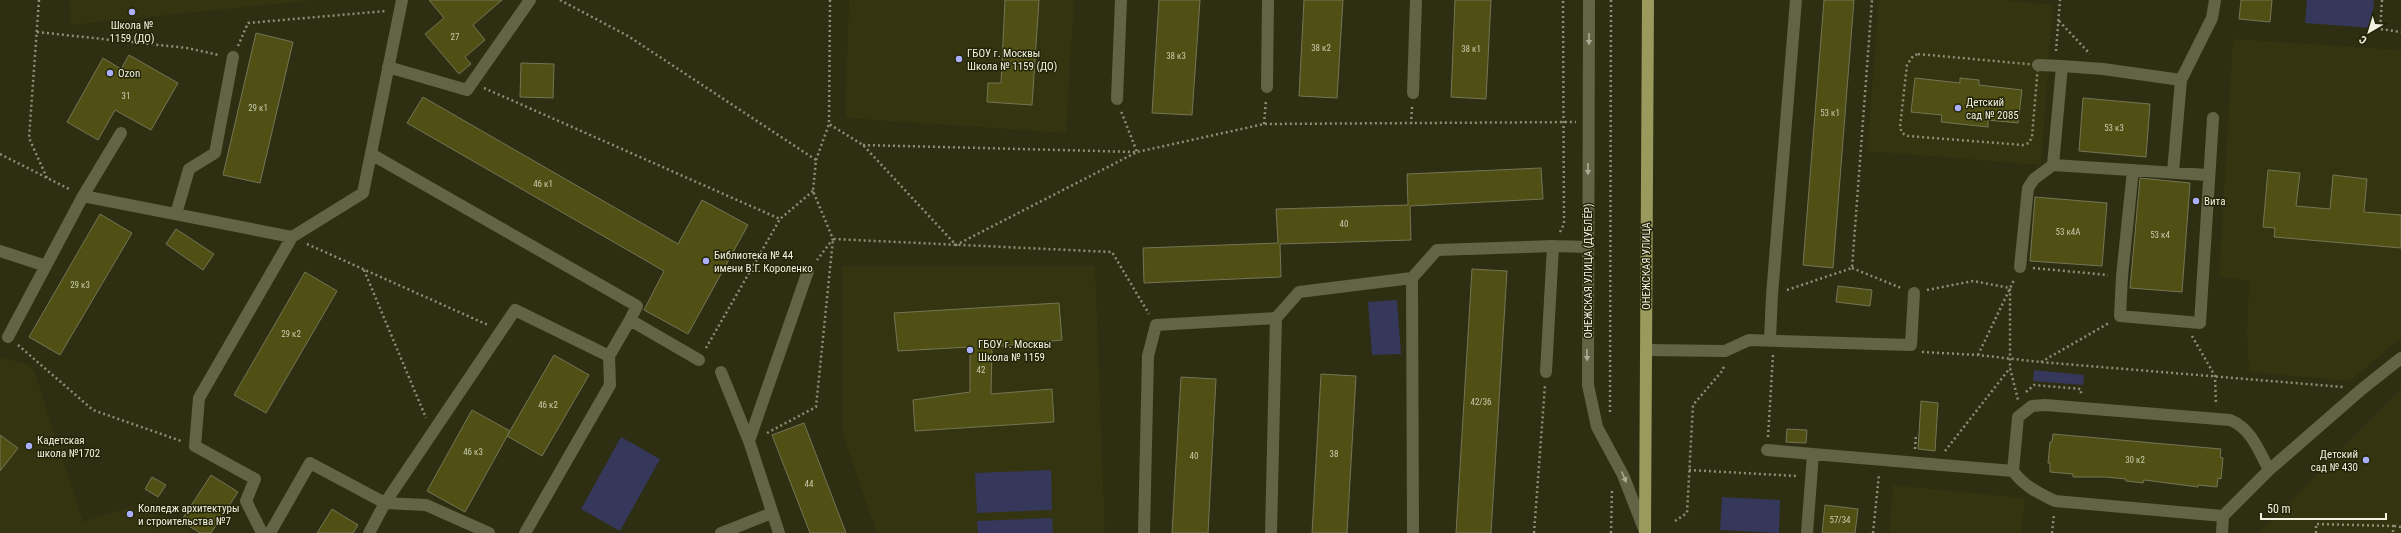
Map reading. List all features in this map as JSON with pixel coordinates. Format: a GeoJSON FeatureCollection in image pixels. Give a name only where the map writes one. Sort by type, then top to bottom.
{"type":"FeatureCollection","features":[{"type":"Feature","properties":{"kind":"main road","name":"ОНЕЖСКАЯ УЛИЦА"},"geometry":{"type":"LineString","coordinates":[[1645,532],[1648,0]]}},
{"type":"Feature","properties":{"kind":"street"},"geometry":{"type":"LineString","coordinates":[[394,37],[411,0]]}},
{"type":"Feature","properties":{"kind":"street"},"geometry":{"type":"LineString","coordinates":[[388,67],[467,90],[530,0]]}},
{"type":"Feature","properties":{"kind":"street"},"geometry":{"type":"LineString","coordinates":[[1117,99],[1121,0]]}},
{"type":"Feature","properties":{"kind":"street"},"geometry":{"type":"LineString","coordinates":[[1266,87],[1268,0]]}},
{"type":"Feature","properties":{"kind":"street"},"geometry":{"type":"LineString","coordinates":[[1413,92],[1416,0]]}},
{"type":"Feature","properties":{"kind":"street","name":"ОНЕЖСКАЯ УЛИЦА (ДУБЛЁР)"},"geometry":{"type":"LineString","coordinates":[[1589,0],[1588,385],[1597,427],[1623,475],[1645,532]]}},
{"type":"Feature","properties":{"kind":"street"},"geometry":{"type":"LineString","coordinates":[[1770,339],[1772,295],[1796,0]]}},
{"type":"Feature","properties":{"kind":"street"},"geometry":{"type":"LineString","coordinates":[[2173,172],[2181,80],[2212,18],[2215,0]]}},
{"type":"Feature","properties":{"kind":"street"},"geometry":{"type":"LineString","coordinates":[[262,533],[246,501],[255,479],[195,446],[199,398],[292,237],[363,193],[401,5]]}},
{"type":"Feature","properties":{"kind":"street"},"geometry":{"type":"LineString","coordinates":[[176,214],[189,170],[215,153],[233,58]]}},
{"type":"Feature","properties":{"kind":"street"},"geometry":{"type":"LineString","coordinates":[[2038,64],[2103,69],[2181,80]]}},
{"type":"Feature","properties":{"kind":"street"},"geometry":{"type":"LineString","coordinates":[[2053,165],[2059,66]]}},
{"type":"Feature","properties":{"kind":"street"},"geometry":{"type":"LineString","coordinates":[[2133,170],[2122,276],[2120,316],[2200,323],[2208,175],[2213,118]]}},
{"type":"Feature","properties":{"kind":"street"},"geometry":{"type":"LineString","coordinates":[[8,337],[83,196],[121,133]]}},
{"type":"Feature","properties":{"kind":"street"},"geometry":{"type":"LineString","coordinates":[[371,154],[637,306],[609,356],[610,385],[525,533]]}},
{"type":"Feature","properties":{"kind":"street"},"geometry":{"type":"LineString","coordinates":[[2020,267],[2028,188],[2034,179],[2053,165],[2208,175]]}},
{"type":"Feature","properties":{"kind":"street"},"geometry":{"type":"LineString","coordinates":[[83,196],[292,237]]}},
{"type":"Feature","properties":{"kind":"street"},"geometry":{"type":"LineString","coordinates":[[1271,533],[1276,318],[1300,292],[1412,278],[1437,250],[1552,246],[1588,247]]}},
{"type":"Feature","properties":{"kind":"street"},"geometry":{"type":"LineString","coordinates":[[1546,372],[1552,246]]}},
{"type":"Feature","properties":{"kind":"street"},"geometry":{"type":"LineString","coordinates":[[0,251],[46,266]]}},
{"type":"Feature","properties":{"kind":"street"},"geometry":{"type":"LineString","coordinates":[[749,441],[808,271]]}},
{"type":"Feature","properties":{"kind":"street"},"geometry":{"type":"LineString","coordinates":[[1412,278],[1413,533]]}},
{"type":"Feature","properties":{"kind":"street"},"geometry":{"type":"LineString","coordinates":[[1646,350],[1725,351],[1749,340],[1770,339],[1911,345],[1914,293]]}},
{"type":"Feature","properties":{"kind":"street"},"geometry":{"type":"LineString","coordinates":[[369,533],[385,503],[515,310],[609,356]]}},
{"type":"Feature","properties":{"kind":"street"},"geometry":{"type":"LineString","coordinates":[[1144,533],[1148,356],[1156,325],[1276,318]]}},
{"type":"Feature","properties":{"kind":"street"},"geometry":{"type":"LineString","coordinates":[[630,320],[699,360]]}},
{"type":"Feature","properties":{"kind":"street"},"geometry":{"type":"LineString","coordinates":[[2222,533],[2223,516],[2270,470],[2362,388],[2401,358]]}},
{"type":"Feature","properties":{"kind":"street"},"geometry":{"type":"LineString","coordinates":[[721,372],[749,441],[779,533]]}},
{"type":"Feature","properties":{"kind":"street"},"geometry":{"type":"LineString","coordinates":[[2223,516],[2055,501],[2034,491],[2020,481],[2013,471],[2018,417],[2032,406],[2045,405],[2217,418],[2240,424],[2247,430],[2270,470]]}},
{"type":"Feature","properties":{"kind":"street"},"geometry":{"type":"LineString","coordinates":[[1767,450],[2013,471]]}},
{"type":"Feature","properties":{"kind":"street"},"geometry":{"type":"LineString","coordinates":[[1807,533],[1813,454]]}},
{"type":"Feature","properties":{"kind":"street"},"geometry":{"type":"LineString","coordinates":[[270,533],[310,463],[385,503],[426,505],[487,533]]}},
{"type":"Feature","properties":{"kind":"street"},"geometry":{"type":"LineString","coordinates":[[721,533],[772,513]]}},
{"type":"Feature","properties":{"kind":"path"},"geometry":{"type":"LineString","coordinates":[[40,0],[29,138],[47,178]]}},
{"type":"Feature","properties":{"kind":"path"},"geometry":{"type":"LineString","coordinates":[[560,0],[628,36],[816,160]]}},
{"type":"Feature","properties":{"kind":"path"},"geometry":{"type":"LineString","coordinates":[[749,441],[816,407],[833,239],[813,191],[816,160],[829,124],[830,0]]}},
{"type":"Feature","properties":{"kind":"path"},"geometry":{"type":"LineString","coordinates":[[1552,246],[1564,224],[1563,0]]}},
{"type":"Feature","properties":{"kind":"path"},"geometry":{"type":"LineString","coordinates":[[1610,415],[1612,0]]}},
{"type":"Feature","properties":{"kind":"path"},"geometry":{"type":"LineString","coordinates":[[1852,268],[1872,0]]}},
{"type":"Feature","properties":{"kind":"path"},"geometry":{"type":"LineString","coordinates":[[2059,66],[2058,21],[2060,0]]}},
{"type":"Feature","properties":{"kind":"path"},"geometry":{"type":"LineString","coordinates":[[2382,0],[2380,29],[2401,32]]}},
{"type":"Feature","properties":{"kind":"path"},"geometry":{"type":"LineString","coordinates":[[37,32],[187,48],[233,58],[248,23],[401,5]]}},
{"type":"Feature","properties":{"kind":"path"},"geometry":{"type":"LineString","coordinates":[[2058,21],[2103,69]]}},
{"type":"Feature","properties":{"kind":"path"},"geometry":{"type":"LineString","coordinates":[[1918,54],[2038,64],[2032,137],[2029,143],[2022,145],[1992,143],[1908,136],[1902,134],[1900,127],[1907,65],[1913,56],[1918,54]]}},
{"type":"Feature","properties":{"kind":"path"},"geometry":{"type":"LineString","coordinates":[[472,83],[780,219]]}},
{"type":"Feature","properties":{"kind":"path"},"geometry":{"type":"LineString","coordinates":[[1264,124],[1266,87]]}},
{"type":"Feature","properties":{"kind":"path"},"geometry":{"type":"LineString","coordinates":[[1117,99],[1137,152]]}},
{"type":"Feature","properties":{"kind":"path"},"geometry":{"type":"LineString","coordinates":[[863,145],[1137,152],[1264,124],[1588,122]]}},
{"type":"Feature","properties":{"kind":"path"},"geometry":{"type":"LineString","coordinates":[[829,124],[863,145],[956,245]]}},
{"type":"Feature","properties":{"kind":"path"},"geometry":{"type":"LineString","coordinates":[[956,245],[1137,152]]}},
{"type":"Feature","properties":{"kind":"path"},"geometry":{"type":"LineString","coordinates":[[0,154],[83,196]]}},
{"type":"Feature","properties":{"kind":"path"},"geometry":{"type":"LineString","coordinates":[[699,360],[780,219],[813,191]]}},
{"type":"Feature","properties":{"kind":"path"},"geometry":{"type":"LineString","coordinates":[[292,237],[500,331]]}},
{"type":"Feature","properties":{"kind":"path"},"geometry":{"type":"LineString","coordinates":[[833,239],[1112,252],[1156,325]]}},
{"type":"Feature","properties":{"kind":"path"},"geometry":{"type":"LineString","coordinates":[[808,271],[833,239]]}},
{"type":"Feature","properties":{"kind":"path"},"geometry":{"type":"LineString","coordinates":[[1978,355],[2020,267],[2122,276]]}},
{"type":"Feature","properties":{"kind":"path"},"geometry":{"type":"LineString","coordinates":[[1772,295],[1852,268],[1914,293],[1973,281],[2010,288]]}},
{"type":"Feature","properties":{"kind":"path"},"geometry":{"type":"LineString","coordinates":[[363,269],[432,433]]}},
{"type":"Feature","properties":{"kind":"path"},"geometry":{"type":"LineString","coordinates":[[2010,288],[2010,368],[2019,399],[2015,406],[2018,417]]}},
{"type":"Feature","properties":{"kind":"path"},"geometry":{"type":"LineString","coordinates":[[2040,362],[2120,316]]}},
{"type":"Feature","properties":{"kind":"path"},"geometry":{"type":"LineString","coordinates":[[2184,322],[2214,376],[2217,418]]}},
{"type":"Feature","properties":{"kind":"path"},"geometry":{"type":"LineString","coordinates":[[8,337],[93,410],[195,446]]}},
{"type":"Feature","properties":{"kind":"path"},"geometry":{"type":"LineString","coordinates":[[1675,521],[1686,513],[1693,405],[1723,370],[1725,351]]}},
{"type":"Feature","properties":{"kind":"path"},"geometry":{"type":"LineString","coordinates":[[1915,352],[1978,355],[2040,362],[2362,388]]}},
{"type":"Feature","properties":{"kind":"path"},"geometry":{"type":"LineString","coordinates":[[1767,450],[1773,353]]}},
{"type":"Feature","properties":{"kind":"path"},"geometry":{"type":"LineString","coordinates":[[1935,464],[2010,368]]}},
{"type":"Feature","properties":{"kind":"path"},"geometry":{"type":"LineString","coordinates":[[1534,533],[1546,372]]}},
{"type":"Feature","properties":{"kind":"path"},"geometry":{"type":"LineString","coordinates":[[1873,533],[1880,460]]}},
{"type":"Feature","properties":{"kind":"path"},"geometry":{"type":"LineString","coordinates":[[1689,470],[1811,477]]}},
{"type":"Feature","properties":{"kind":"path"},"geometry":{"type":"LineString","coordinates":[[1611,533],[1612,484]]}},
{"type":"Feature","properties":{"kind":"path"},"geometry":{"type":"LineString","coordinates":[[2052,533],[2055,501]]}},
{"type":"Feature","properties":{"kind":"path"},"geometry":{"type":"LineString","coordinates":[[2316,533],[2316,524],[2401,527]]}},
{"type":"Feature","properties":{"kind":"path"},"geometry":{"type":"LineString","coordinates":[[2393,526],[2393,533]]}},
{"type":"Feature","properties":{"kind":"shaded area","name":"Школа № 1159 (ДО)"},"geometry":{"type":"Polygon","coordinates":[[[69,0],[316,0],[71,25],[69,0]]]}},
{"type":"Feature","properties":{"kind":"shaded area","name":"ГБОУ г. Москвы Школа № 1159 (ДО)"},"geometry":{"type":"Polygon","coordinates":[[[849,0],[1074,0],[1066,133],[845,118],[849,0]]]}},
{"type":"Feature","properties":{"kind":"shaded area","name":"Детский сад № 2085"},"geometry":{"type":"Polygon","coordinates":[[[1879,0],[2005,0],[2053,5],[2041,165],[1867,151],[1879,0]]]}},
{"type":"Feature","properties":{"kind":"shaded area"},"geometry":{"type":"Polygon","coordinates":[[[2307,0],[2374,0],[2372,28],[2305,23],[2307,0]]]}},
{"type":"Feature","properties":{"kind":"shaded area"},"geometry":{"type":"Polygon","coordinates":[[[2233,39],[2401,50],[2401,338],[2350,381],[2249,372],[2247,332],[2249,281],[2219,277],[2233,39]]]}},
{"type":"Feature","properties":{"kind":"shaded area","name":"ГБОУ г. Москвы Школа № 1159"},"geometry":{"type":"Polygon","coordinates":[[[842,266],[1095,266],[1105,533],[877,533],[842,433],[842,266]]]}},
{"type":"Feature","properties":{"kind":"shaded area"},"geometry":{"type":"Polygon","coordinates":[[[1397,300],[1401,354],[1372,355],[1368,302],[1397,300]]]}},
{"type":"Feature","properties":{"kind":"shaded area","name":"Кадетская школа №1702"},"geometry":{"type":"Polygon","coordinates":[[[0,357],[29,365],[34,370],[83,522],[130,507],[175,521],[193,533],[0,533],[0,357]]]}},
{"type":"Feature","properties":{"kind":"shaded area"},"geometry":{"type":"Polygon","coordinates":[[[2034,370],[2084,375],[2083,385],[2033,381],[2034,370]]]}},
{"type":"Feature","properties":{"kind":"shaded area","name":"Детский сад № 430"},"geometry":{"type":"Polygon","coordinates":[[[2401,389],[2401,533],[2259,533],[2259,532],[2401,389]]]}},
{"type":"Feature","properties":{"kind":"shaded area"},"geometry":{"type":"Polygon","coordinates":[[[621,437],[660,459],[620,531],[581,509],[621,437]]]}},
{"type":"Feature","properties":{"kind":"shaded area"},"geometry":{"type":"Polygon","coordinates":[[[1051,470],[1052,510],[977,513],[975,473],[1051,470]]]}},
{"type":"Feature","properties":{"kind":"shaded area"},"geometry":{"type":"Polygon","coordinates":[[[1893,485],[2025,498],[2021,533],[1889,533],[1893,485]]]}},
{"type":"Feature","properties":{"kind":"shaded area"},"geometry":{"type":"Polygon","coordinates":[[[1722,497],[1780,500],[1779,533],[1720,530],[1722,497]]]}},
{"type":"Feature","properties":{"kind":"shaded area"},"geometry":{"type":"Polygon","coordinates":[[[1052,518],[1053,533],[978,533],[977,521],[1052,518]]]}},
{"type":"Feature","properties":{"kind":"building"},"geometry":{"type":"Polygon","coordinates":[[[429,0],[502,0],[473,25],[485,40],[465,57],[471,64],[459,74],[425,34],[444,18],[429,0]]]}},
{"type":"Feature","properties":{"kind":"building"},"geometry":{"type":"Polygon","coordinates":[[[1005,0],[1039,0],[1032,105],[987,102],[988,83],[1001,83],[1005,0]]]}},
{"type":"Feature","properties":{"kind":"building"},"geometry":{"type":"Polygon","coordinates":[[[1159,0],[1200,0],[1192,115],[1152,113],[1159,0]]]}},
{"type":"Feature","properties":{"kind":"building"},"geometry":{"type":"Polygon","coordinates":[[[1304,0],[1343,0],[1337,98],[1299,96],[1304,0]]]}},
{"type":"Feature","properties":{"kind":"building"},"geometry":{"type":"Polygon","coordinates":[[[1455,0],[1491,0],[1486,99],[1451,97],[1455,0]]]}},
{"type":"Feature","properties":{"kind":"building"},"geometry":{"type":"Polygon","coordinates":[[[1824,0],[1854,0],[1833,268],[1803,265],[1824,0]]]}},
{"type":"Feature","properties":{"kind":"building"},"geometry":{"type":"Polygon","coordinates":[[[2241,0],[2272,0],[2270,22],[2239,19],[2241,0]]]}},
{"type":"Feature","properties":{"kind":"building"},"geometry":{"type":"Polygon","coordinates":[[[256,33],[293,42],[260,183],[223,175],[256,33]]]}},
{"type":"Feature","properties":{"kind":"building"},"geometry":{"type":"Polygon","coordinates":[[[129,55],[178,83],[151,130],[115,110],[98,140],[67,122],[103,58],[121,69],[129,55]]]}},
{"type":"Feature","properties":{"kind":"building"},"geometry":{"type":"Polygon","coordinates":[[[521,63],[554,64],[553,98],[520,97],[521,63]]]}},
{"type":"Feature","properties":{"kind":"building"},"geometry":{"type":"Polygon","coordinates":[[[1915,78],[1960,83],[1960,78],[1979,80],[1979,85],[2022,90],[2018,123],[1988,120],[1988,127],[1941,122],[1942,115],[1911,112],[1915,78]]]}},
{"type":"Feature","properties":{"kind":"building"},"geometry":{"type":"Polygon","coordinates":[[[423,97],[678,244],[702,200],[748,225],[688,334],[644,310],[664,271],[407,123],[423,97]]]}},
{"type":"Feature","properties":{"kind":"building"},"geometry":{"type":"Polygon","coordinates":[[[2083,98],[2150,104],[2146,157],[2079,151],[2083,98]]]}},
{"type":"Feature","properties":{"kind":"building"},"geometry":{"type":"Polygon","coordinates":[[[1541,168],[1543,199],[1410,206],[1411,240],[1280,244],[1281,277],[1144,283],[1143,248],[1278,243],[1276,209],[1408,205],[1407,174],[1541,168]]]}},
{"type":"Feature","properties":{"kind":"building"},"geometry":{"type":"Polygon","coordinates":[[[2268,170],[2300,173],[2296,206],[2330,209],[2333,175],[2367,179],[2364,212],[2401,215],[2401,248],[2274,237],[2275,228],[2263,227],[2268,170]]]}},
{"type":"Feature","properties":{"kind":"building"},"geometry":{"type":"Polygon","coordinates":[[[2140,178],[2190,183],[2182,292],[2130,288],[2140,178]]]}},
{"type":"Feature","properties":{"kind":"building"},"geometry":{"type":"Polygon","coordinates":[[[2035,197],[2107,203],[2102,266],[2030,261],[2035,197]]]}},
{"type":"Feature","properties":{"kind":"building"},"geometry":{"type":"Polygon","coordinates":[[[100,214],[132,233],[60,355],[29,337],[100,214]]]}},
{"type":"Feature","properties":{"kind":"building"},"geometry":{"type":"Polygon","coordinates":[[[176,229],[214,254],[203,270],[166,244],[176,229]]]}},
{"type":"Feature","properties":{"kind":"building"},"geometry":{"type":"Polygon","coordinates":[[[1472,269],[1507,271],[1491,533],[1456,533],[1472,269]]]}},
{"type":"Feature","properties":{"kind":"building"},"geometry":{"type":"Polygon","coordinates":[[[305,272],[337,291],[266,413],[234,395],[305,272]]]}},
{"type":"Feature","properties":{"kind":"building"},"geometry":{"type":"Polygon","coordinates":[[[1838,286],[1872,290],[1870,306],[1836,302],[1838,286]]]}},
{"type":"Feature","properties":{"kind":"building"},"geometry":{"type":"Polygon","coordinates":[[[1059,303],[1062,340],[992,347],[991,394],[1052,389],[1054,422],[915,431],[913,400],[970,392],[970,347],[898,351],[894,313],[1059,303]]]}},
{"type":"Feature","properties":{"kind":"building"},"geometry":{"type":"Polygon","coordinates":[[[554,355],[589,375],[542,456],[507,436],[554,355]]]}},
{"type":"Feature","properties":{"kind":"building"},"geometry":{"type":"Polygon","coordinates":[[[1321,374],[1356,376],[1347,533],[1312,533],[1321,374]]]}},
{"type":"Feature","properties":{"kind":"building"},"geometry":{"type":"Polygon","coordinates":[[[1181,377],[1216,379],[1208,533],[1172,533],[1181,377]]]}},
{"type":"Feature","properties":{"kind":"building"},"geometry":{"type":"Polygon","coordinates":[[[1921,401],[1938,403],[1935,451],[1918,449],[1921,401]]]}},
{"type":"Feature","properties":{"kind":"building"},"geometry":{"type":"Polygon","coordinates":[[[472,410],[510,431],[465,512],[427,491],[472,410]]]}},
{"type":"Feature","properties":{"kind":"building"},"geometry":{"type":"Polygon","coordinates":[[[804,423],[846,533],[810,533],[772,435],[804,423]]]}},
{"type":"Feature","properties":{"kind":"building"},"geometry":{"type":"Polygon","coordinates":[[[1787,429],[1807,430],[1806,443],[1786,442],[1787,429]]]}},
{"type":"Feature","properties":{"kind":"building"},"geometry":{"type":"Polygon","coordinates":[[[2053,434],[2221,449],[2220,457],[2223,458],[2221,479],[2218,478],[2217,487],[2198,485],[2198,487],[2144,480],[2143,483],[2126,481],[2126,479],[2105,477],[2073,477],[2073,474],[2050,472],[2050,463],[2048,463],[2050,442],[2052,442],[2053,434]]]}},
{"type":"Feature","properties":{"kind":"building"},"geometry":{"type":"Polygon","coordinates":[[[0,435],[18,448],[0,471],[0,435]]]}},
{"type":"Feature","properties":{"kind":"building"},"geometry":{"type":"Polygon","coordinates":[[[211,475],[238,492],[211,533],[200,533],[181,521],[211,475]]]}},
{"type":"Feature","properties":{"kind":"building"},"geometry":{"type":"Polygon","coordinates":[[[152,477],[166,485],[158,497],[145,489],[152,477]]]}},
{"type":"Feature","properties":{"kind":"building"},"geometry":{"type":"Polygon","coordinates":[[[1825,505],[1858,509],[1855,533],[1822,533],[1825,505]]]}},
{"type":"Feature","properties":{"kind":"building"},"geometry":{"type":"Polygon","coordinates":[[[332,509],[358,525],[353,533],[317,533],[332,509]]]}},
{"type":"Feature","properties":{"kind":"place","name":"Школа № 1159 (ДО)"},"geometry":{"type":"Point","coordinates":[132,12]}},
{"type":"Feature","properties":{"kind":"place","name":"ГБОУ г. Москвы Школа № 1159 (ДО)"},"geometry":{"type":"Point","coordinates":[959,59]}},
{"type":"Feature","properties":{"kind":"place","name":"Ozon"},"geometry":{"type":"Point","coordinates":[110,73]}},
{"type":"Feature","properties":{"kind":"place","name":"Детский сад № 2085"},"geometry":{"type":"Point","coordinates":[1958,108]}},
{"type":"Feature","properties":{"kind":"place","name":"Вита"},"geometry":{"type":"Point","coordinates":[2196,201]}},
{"type":"Feature","properties":{"kind":"place","name":"Библиотека № 44 имени В.Г. Короленко"},"geometry":{"type":"Point","coordinates":[706,261]}},
{"type":"Feature","properties":{"kind":"place","name":"ГБОУ г. Москвы Школа № 1159"},"geometry":{"type":"Point","coordinates":[970,350]}},
{"type":"Feature","properties":{"kind":"place","name":"Кадетская школа №1702"},"geometry":{"type":"Point","coordinates":[29,446]}},
{"type":"Feature","properties":{"kind":"place","name":"Детский сад № 430"},"geometry":{"type":"Point","coordinates":[2366,460]}},
{"type":"Feature","properties":{"kind":"place","name":"Колледж архитектуры и строительства №7"},"geometry":{"type":"Point","coordinates":[130,514]}}]}
